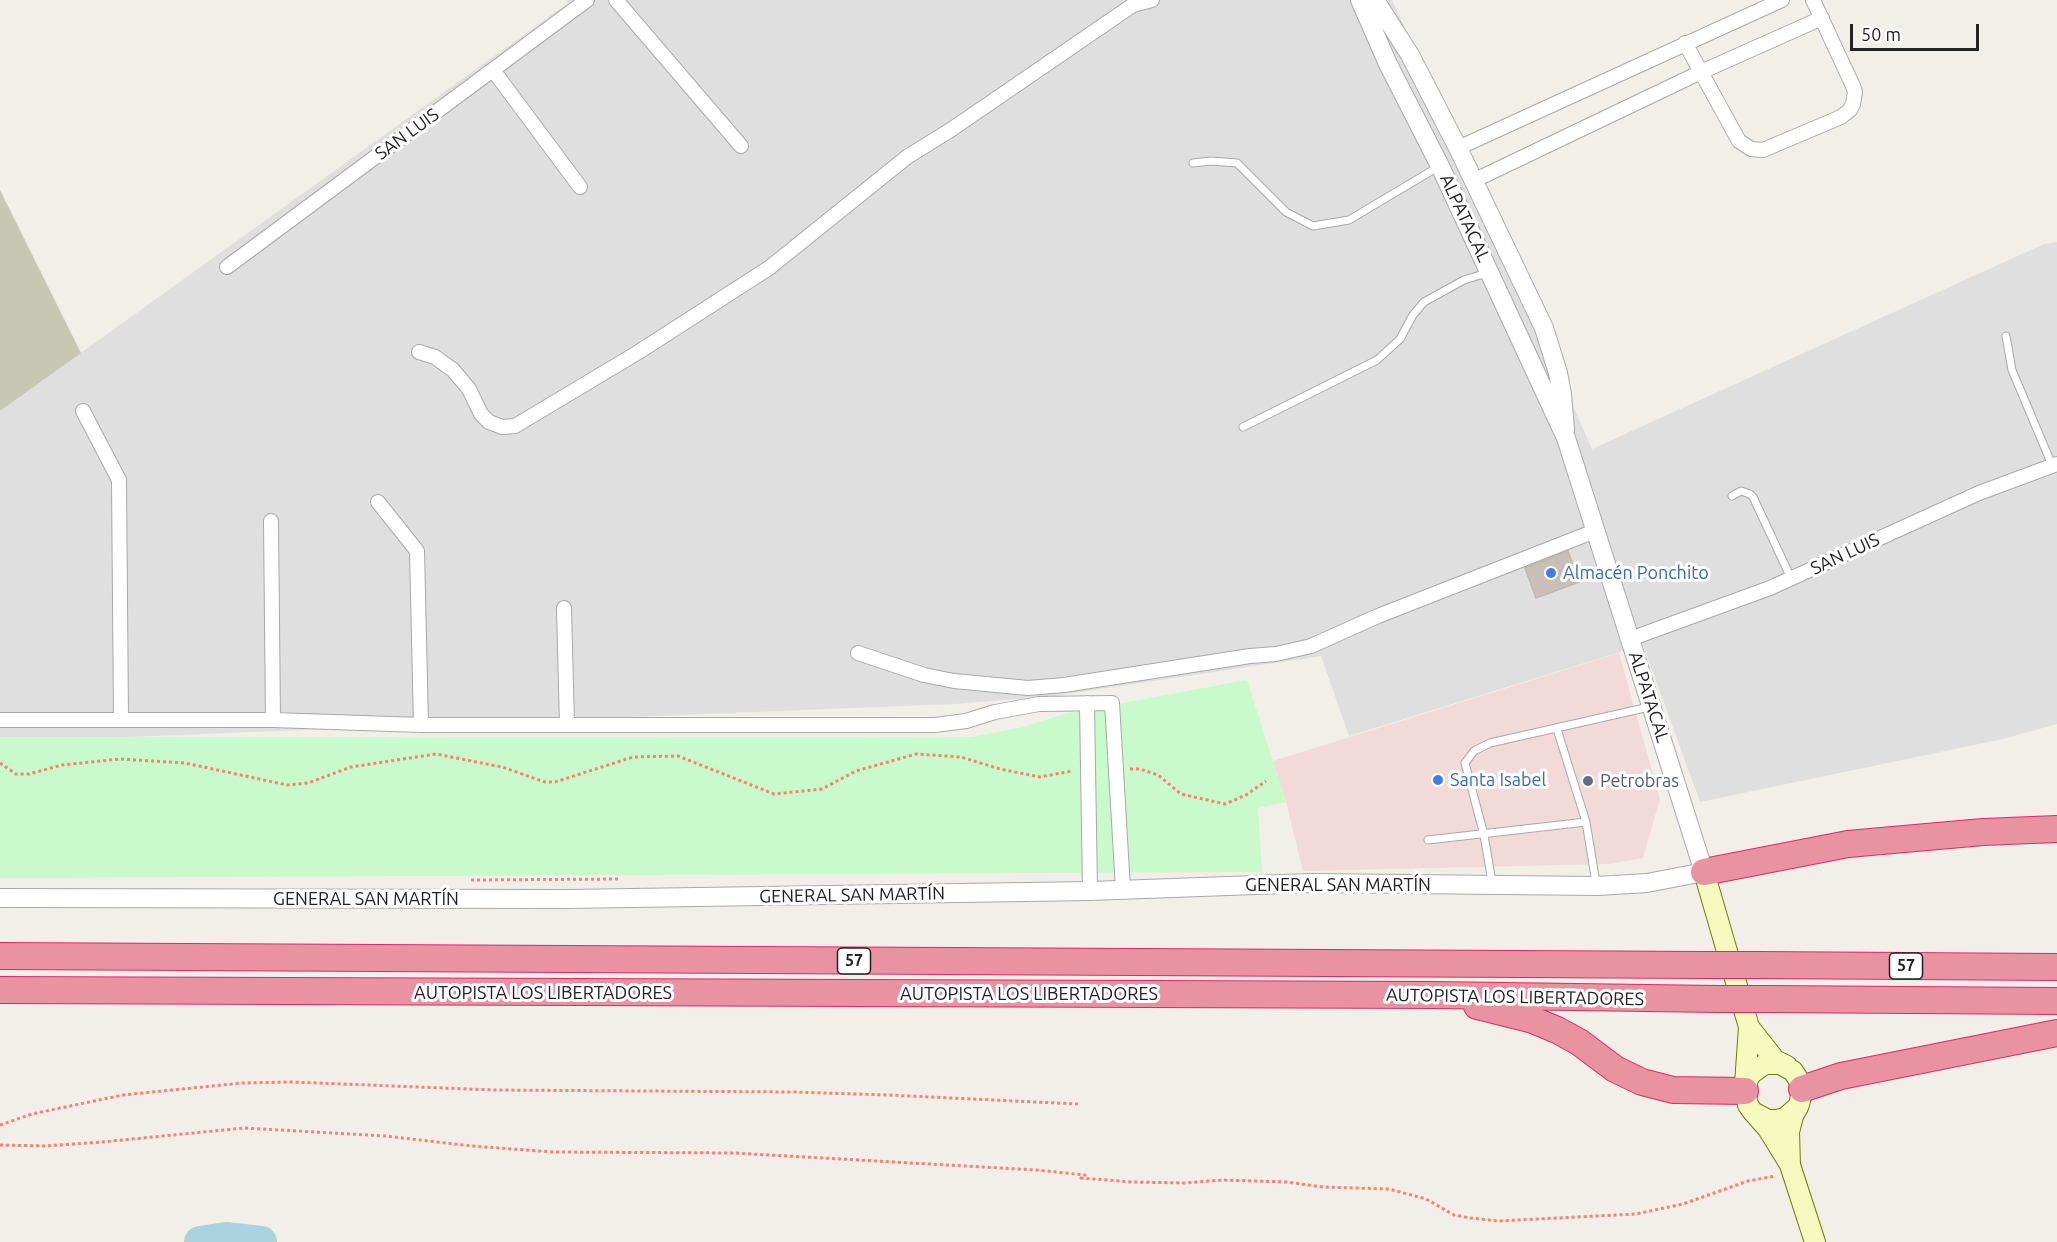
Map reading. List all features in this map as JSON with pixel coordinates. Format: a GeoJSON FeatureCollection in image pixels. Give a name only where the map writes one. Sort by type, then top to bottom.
{"type":"FeatureCollection","features":[{"type":"Feature","properties":{"kind":"highway"},"geometry":{"type":"LineString","coordinates":[[1704,872],[1848,844],[1983,832],[2057,830]]}},
{"type":"Feature","properties":{"kind":"highway","name":"AUTOPISTA LOS LIBERTADORES"},"geometry":{"type":"LineString","coordinates":[[0,956],[2057,967]]}},
{"type":"Feature","properties":{"kind":"highway","name":"AUTOPISTA LOS LIBERTADORES"},"geometry":{"type":"LineString","coordinates":[[0,990],[1433,995],[2057,1001]]}},
{"type":"Feature","properties":{"kind":"highway"},"geometry":{"type":"LineString","coordinates":[[1433,995],[1547,1025],[1579,1042],[1627,1076],[1657,1087],[1748,1097]]}},
{"type":"Feature","properties":{"kind":"highway"},"geometry":{"type":"LineString","coordinates":[[1800,1098],[1818,1082],[1850,1074],[2057,1034]]}},
{"type":"Feature","properties":{"kind":"main road","name":"ALPATACAL"},"geometry":{"type":"LineString","coordinates":[[1704,872],[1749,1027],[1748,1097]]}},
{"type":"Feature","properties":{"kind":"main road","name":"ALPATACAL"},"geometry":{"type":"LineString","coordinates":[[1749,1027],[1775,1059],[1797,1076],[1800,1098]]}},
{"type":"Feature","properties":{"kind":"main road"},"geometry":{"type":"LineString","coordinates":[[1788,1067],[1773,1063],[1758,1068],[1752,1073],[1748,1097],[1792,1170],[1814,1239]]}},
{"type":"Feature","properties":{"kind":"main road"},"geometry":{"type":"LineString","coordinates":[[1748,1097],[1768,1120],[1785,1118],[1800,1098]]}},
{"type":"Feature","properties":{"kind":"main road"},"geometry":{"type":"LineString","coordinates":[[1792,1170],[1789,1132],[1800,1098]]}},
{"type":"Feature","properties":{"kind":"street","name":"SAN LUIS"},"geometry":{"type":"LineString","coordinates":[[227,267],[587,0]]}},
{"type":"Feature","properties":{"kind":"street"},"geometry":{"type":"LineString","coordinates":[[616,0],[741,146]]}},
{"type":"Feature","properties":{"kind":"street"},"geometry":{"type":"LineString","coordinates":[[419,352],[435,357],[453,370],[469,389],[481,414],[489,422],[502,427],[515,426],[637,353],[769,268],[908,157],[1132,6],[1152,0]]}},
{"type":"Feature","properties":{"kind":"street","name":"ALPATACAL"},"geometry":{"type":"LineString","coordinates":[[1360,0],[1388,64],[1440,166],[1566,438],[1704,872]]}},
{"type":"Feature","properties":{"kind":"street","name":"ALPATACAL"},"geometry":{"type":"LineString","coordinates":[[1376,0],[1410,55],[1458,148],[1544,328],[1560,384],[1566,438]]}},
{"type":"Feature","properties":{"kind":"street"},"geometry":{"type":"LineString","coordinates":[[1458,148],[1782,0]]}},
{"type":"Feature","properties":{"kind":"street"},"geometry":{"type":"LineString","coordinates":[[1685,43],[1739,141],[1751,149],[1769,148],[1841,117],[1850,110],[1853,104],[1855,92],[1813,0]]}},
{"type":"Feature","properties":{"kind":"street"},"geometry":{"type":"LineString","coordinates":[[1473,181],[1701,72],[1822,18]]}},
{"type":"Feature","properties":{"kind":"street"},"geometry":{"type":"LineString","coordinates":[[1388,64],[1396,56],[1410,55]]}},
{"type":"Feature","properties":{"kind":"street"},"geometry":{"type":"LineString","coordinates":[[493,70],[579,187]]}},
{"type":"Feature","properties":{"kind":"street"},"geometry":{"type":"LineString","coordinates":[[1521,340],[1526,341],[1537,337],[1544,328]]}},
{"type":"Feature","properties":{"kind":"street"},"geometry":{"type":"LineString","coordinates":[[83,411],[119,480],[121,719]]}},
{"type":"Feature","properties":{"kind":"street","name":"SAN LUIS"},"geometry":{"type":"LineString","coordinates":[[1630,639],[1791,579],[1979,493],[2054,464]]}},
{"type":"Feature","properties":{"kind":"street"},"geometry":{"type":"LineString","coordinates":[[378,502],[417,551],[421,724]]}},
{"type":"Feature","properties":{"kind":"street"},"geometry":{"type":"LineString","coordinates":[[271,521],[273,720]]}},
{"type":"Feature","properties":{"kind":"street"},"geometry":{"type":"LineString","coordinates":[[858,653],[924,675],[954,681],[1028,688],[1064,685],[1276,654],[1311,646],[1377,616],[1595,531]]}},
{"type":"Feature","properties":{"kind":"street"},"geometry":{"type":"LineString","coordinates":[[564,608],[567,725]]}},
{"type":"Feature","properties":{"kind":"street"},"geometry":{"type":"LineString","coordinates":[[1088,703],[1090,891]]}},
{"type":"Feature","properties":{"kind":"street"},"geometry":{"type":"LineString","coordinates":[[0,720],[273,720],[567,725],[935,725],[966,721],[995,712],[1039,704],[1112,703],[1123,890]]}},
{"type":"Feature","properties":{"kind":"street","name":"GENERAL SAN MARTÍN"},"geometry":{"type":"LineString","coordinates":[[0,898],[567,899],[1090,891],[1311,883],[1597,886],[1647,883],[1704,872]]}},
{"type":"Feature","properties":{"kind":"lane"},"geometry":{"type":"LineString","coordinates":[[1193,163],[1211,161],[1237,163],[1286,212],[1312,226],[1349,220],[1440,166]]}},
{"type":"Feature","properties":{"kind":"lane"},"geometry":{"type":"LineString","coordinates":[[1243,427],[1377,360],[1400,339],[1413,315],[1424,302],[1464,280],[1490,272]]}},
{"type":"Feature","properties":{"kind":"lane"},"geometry":{"type":"LineString","coordinates":[[2006,336],[2013,370],[2054,464]]}},
{"type":"Feature","properties":{"kind":"lane"},"geometry":{"type":"LineString","coordinates":[[1732,496],[1741,491],[1753,497],[1791,579]]}},
{"type":"Feature","properties":{"kind":"lane"},"geometry":{"type":"LineString","coordinates":[[1493,885],[1484,835],[1465,763],[1474,751],[1490,743],[1652,706]]}},
{"type":"Feature","properties":{"kind":"lane"},"geometry":{"type":"LineString","coordinates":[[1557,729],[1586,822],[1597,886]]}},
{"type":"Feature","properties":{"kind":"lane"},"geometry":{"type":"LineString","coordinates":[[1428,840],[1586,822]]}},
{"type":"Feature","properties":{"kind":"path"},"geometry":{"type":"LineString","coordinates":[[0,764],[16,774],[29,774],[62,765],[120,759],[185,763],[287,785],[308,783],[351,767],[436,754],[502,767],[545,782],[555,782],[633,757],[678,756],[774,794],[822,789],[856,771],[916,754],[961,757],[1000,769],[1040,777],[1088,769]]}},
{"type":"Feature","properties":{"kind":"path"},"geometry":{"type":"LineString","coordinates":[[1116,769],[1140,769],[1158,775],[1181,794],[1225,804],[1246,795],[1266,781]]}},
{"type":"Feature","properties":{"kind":"path"},"geometry":{"type":"LineString","coordinates":[[0,1125],[32,1114],[123,1095],[242,1083],[292,1082],[494,1090],[888,1095],[1078,1104]]}},
{"type":"Feature","properties":{"kind":"path"},"geometry":{"type":"LineString","coordinates":[[0,1145],[45,1146],[244,1128],[385,1136],[492,1148],[553,1152],[734,1153],[1036,1170],[1085,1175],[1081,1178],[1140,1183],[1223,1180],[1286,1182],[1323,1187],[1389,1190],[1426,1199],[1454,1215],[1499,1221],[1636,1214],[1683,1204],[1748,1181],[1792,1170]]}},
{"type":"Feature","properties":{"kind":"shaded area"},"geometry":{"type":"Polygon","coordinates":[[[566,0],[1392,0],[1592,449],[2044,244],[2057,242],[2057,724],[2003,739],[1700,802],[1643,645],[1349,736],[1321,656],[1053,696],[955,704],[129,737],[0,737],[0,411],[568,3],[566,0]]]}},
{"type":"Feature","properties":{"kind":"shaded area"},"geometry":{"type":"Polygon","coordinates":[[[0,190],[81,353],[0,411],[0,190]]]}},
{"type":"Feature","properties":{"kind":"shaded area"},"geometry":{"type":"Polygon","coordinates":[[[1619,653],[1660,799],[1643,858],[1609,864],[1303,871],[1273,761],[1619,653]]]}},
{"type":"Feature","properties":{"kind":"green space"},"geometry":{"type":"Polygon","coordinates":[[[1247,680],[1286,802],[1258,808],[1262,872],[0,878],[0,737],[972,737],[1023,727],[1064,714],[1247,680]]]}},
{"type":"Feature","properties":{"kind":"building","name":"Almacén Ponchito"},"geometry":{"type":"Polygon","coordinates":[[[1568,551],[1579,582],[1536,598],[1525,568],[1568,551]]]}},
{"type":"Feature","properties":{"kind":"waterway"},"geometry":{"type":"LineString","coordinates":[[200,1242],[226,1238],[261,1242]]}},
{"type":"Feature","properties":{"kind":"place","name":"Almacén Ponchito"},"geometry":{"type":"Point","coordinates":[1551,573]}},
{"type":"Feature","properties":{"kind":"place","name":"Santa Isabel"},"geometry":{"type":"Point","coordinates":[1438,780]}},
{"type":"Feature","properties":{"kind":"place","name":"Petrobras"},"geometry":{"type":"Point","coordinates":[1588,781]}}]}
